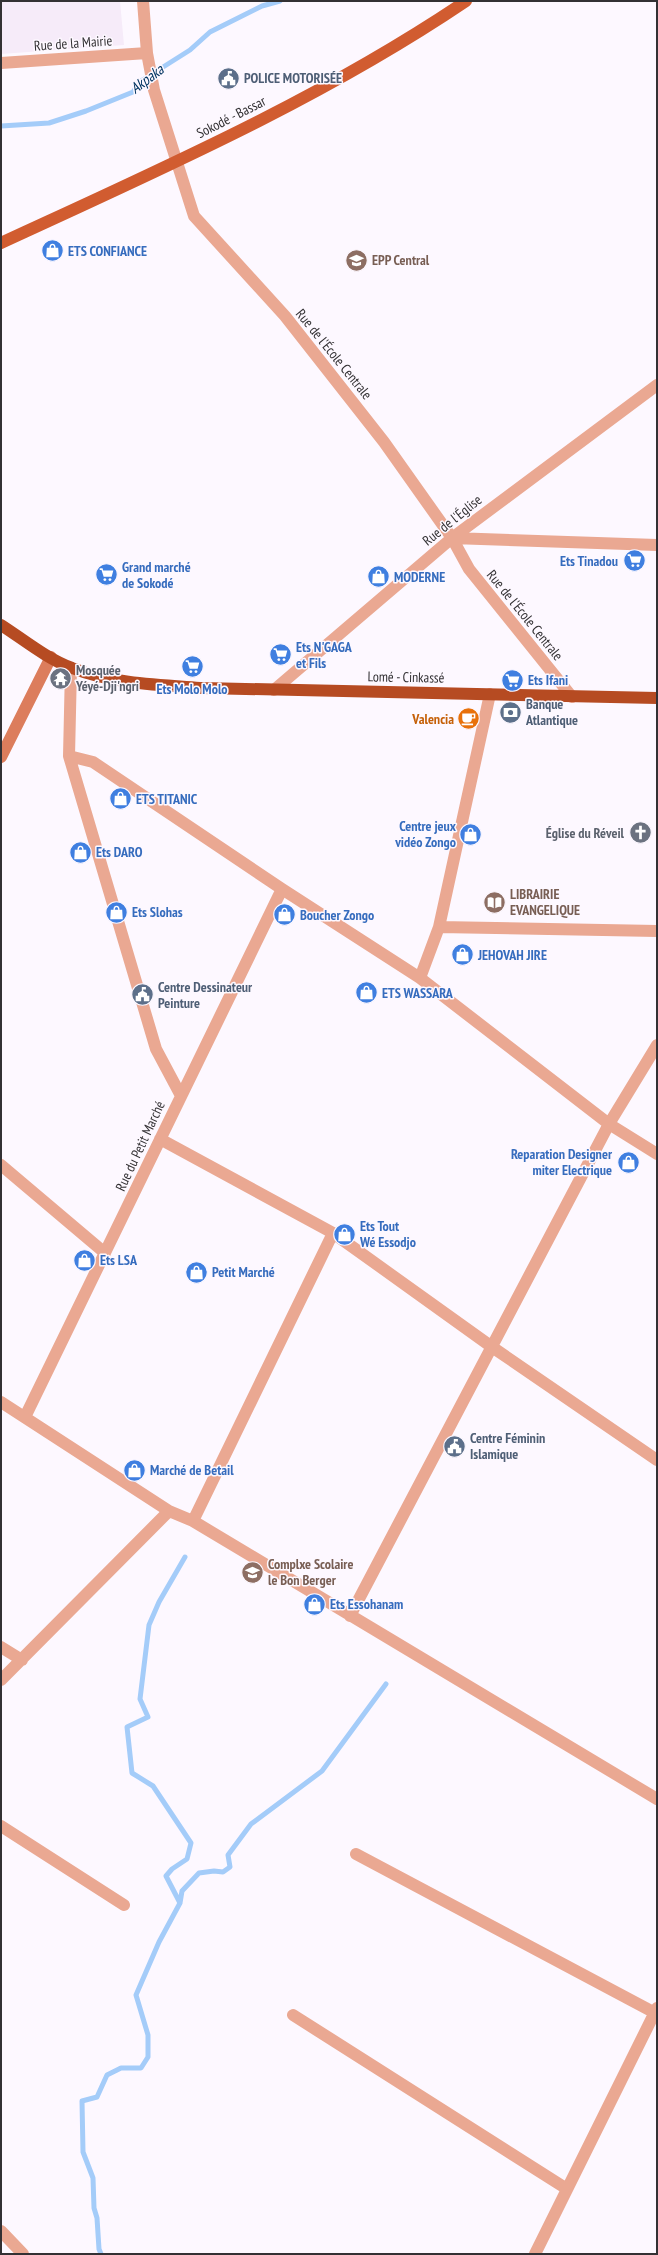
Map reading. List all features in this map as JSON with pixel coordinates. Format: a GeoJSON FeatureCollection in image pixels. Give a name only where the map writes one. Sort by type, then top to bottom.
{"type":"FeatureCollection","features":[{"type":"Feature","properties":{"kind":"highway","name":"Lomé - Cinkassé"},"geometry":{"type":"LineString","coordinates":[[1,625],[71,668],[126,681],[202,688],[657,698]]}},
{"type":"Feature","properties":{"kind":"main road","name":"Sokodé - Bassar"},"geometry":{"type":"LineString","coordinates":[[1,243],[176,162],[292,104],[367,62],[431,24],[466,1]]}},
{"type":"Feature","properties":{"kind":"main road"},"geometry":{"type":"LineString","coordinates":[[1,757],[51,657]]}},
{"type":"Feature","properties":{"kind":"street","name":"Rue de l'École Centrale"},"geometry":{"type":"LineString","coordinates":[[143,1],[148,59],[154,90],[194,216],[285,316],[384,442],[452,538],[469,569],[572,697]]}},
{"type":"Feature","properties":{"kind":"street","name":"Rue de la Mairie"},"geometry":{"type":"LineString","coordinates":[[1,63],[148,59]]}},
{"type":"Feature","properties":{"kind":"street","name":"Rue de l'Église"},"geometry":{"type":"LineString","coordinates":[[274,690],[452,538],[657,385]]}},
{"type":"Feature","properties":{"kind":"street"},"geometry":{"type":"LineString","coordinates":[[452,538],[657,545]]}},
{"type":"Feature","properties":{"kind":"street"},"geometry":{"type":"LineString","coordinates":[[71,668],[69,756],[156,1049],[180,1094]]}},
{"type":"Feature","properties":{"kind":"street"},"geometry":{"type":"LineString","coordinates":[[420,978],[440,927],[490,694]]}},
{"type":"Feature","properties":{"kind":"street"},"geometry":{"type":"LineString","coordinates":[[69,756],[93,762],[282,889],[420,978],[609,1124],[657,1154]]}},
{"type":"Feature","properties":{"kind":"street","name":"Rue du Petit Marché"},"geometry":{"type":"LineString","coordinates":[[26,1417],[160,1139],[180,1094],[282,889]]}},
{"type":"Feature","properties":{"kind":"street"},"geometry":{"type":"LineString","coordinates":[[440,927],[657,931]]}},
{"type":"Feature","properties":{"kind":"street"},"geometry":{"type":"LineString","coordinates":[[350,1616],[609,1124],[657,1045]]}},
{"type":"Feature","properties":{"kind":"street"},"geometry":{"type":"LineString","coordinates":[[160,1139],[333,1233],[492,1347],[657,1460]]}},
{"type":"Feature","properties":{"kind":"street"},"geometry":{"type":"LineString","coordinates":[[1,1165],[105,1253]]}},
{"type":"Feature","properties":{"kind":"street"},"geometry":{"type":"LineString","coordinates":[[193,1520],[333,1233]]}},
{"type":"Feature","properties":{"kind":"street"},"geometry":{"type":"LineString","coordinates":[[1,1402],[169,1511],[193,1520],[350,1616],[657,1799]]}},
{"type":"Feature","properties":{"kind":"street"},"geometry":{"type":"LineString","coordinates":[[1,1680],[169,1511]]}},
{"type":"Feature","properties":{"kind":"street"},"geometry":{"type":"LineString","coordinates":[[1,1647],[22,1660]]}},
{"type":"Feature","properties":{"kind":"street"},"geometry":{"type":"LineString","coordinates":[[1,1826],[124,1905]]}},
{"type":"Feature","properties":{"kind":"street"},"geometry":{"type":"LineString","coordinates":[[356,1854],[656,2011],[535,2254]]}},
{"type":"Feature","properties":{"kind":"street"},"geometry":{"type":"LineString","coordinates":[[293,2015],[567,2189]]}},
{"type":"Feature","properties":{"kind":"street"},"geometry":{"type":"LineString","coordinates":[[1,2231],[23,2254]]}},
{"type":"Feature","properties":{"kind":"shaded area"},"geometry":{"type":"Polygon","coordinates":[[[1,1],[120,1],[124,45],[1,54],[1,1]]]}},
{"type":"Feature","properties":{"kind":"waterway","name":"Akpaka"},"geometry":{"type":"LineString","coordinates":[[1,126],[49,123],[86,111],[133,92],[141,81],[190,50],[210,32],[262,6],[280,1]]}},
{"type":"Feature","properties":{"kind":"waterway"},"geometry":{"type":"LineString","coordinates":[[180,1903],[166,1876],[172,1869],[187,1859],[191,1843],[153,1786],[132,1773],[127,1727],[148,1717],[140,1699],[149,1625],[159,1602],[185,1557]]}},
{"type":"Feature","properties":{"kind":"waterway"},"geometry":{"type":"LineString","coordinates":[[101,2254],[99,2249],[97,2218],[94,2208],[93,2178],[83,2152],[82,2101],[97,2097],[107,2075],[121,2068],[141,2068],[148,2057],[148,2035],[136,1995],[159,1942],[180,1903],[182,1891],[199,1873],[214,1871],[223,1872],[230,1867],[228,1855],[251,1824],[322,1771],[386,1684]]}},
{"type":"Feature","properties":{"kind":"place","name":"POLICE MOTORISÉE"},"geometry":{"type":"Point","coordinates":[229,78]}},
{"type":"Feature","properties":{"kind":"place","name":"ETS CONFIANCE"},"geometry":{"type":"Point","coordinates":[53,251]}},
{"type":"Feature","properties":{"kind":"place","name":"EPP Central"},"geometry":{"type":"Point","coordinates":[356,260]}},
{"type":"Feature","properties":{"kind":"place","name":"Ets Tinadou"},"geometry":{"type":"Point","coordinates":[634,561]}},
{"type":"Feature","properties":{"kind":"place","name":"Grand marché de Sokodé"},"geometry":{"type":"Point","coordinates":[106,575]}},
{"type":"Feature","properties":{"kind":"place","name":"MODERNE"},"geometry":{"type":"Point","coordinates":[379,577]}},
{"type":"Feature","properties":{"kind":"place","name":"Ets N'GAGA et Fils"},"geometry":{"type":"Point","coordinates":[281,655]}},
{"type":"Feature","properties":{"kind":"place","name":"Ets Molo Molo"},"geometry":{"type":"Point","coordinates":[192,667]}},
{"type":"Feature","properties":{"kind":"place","name":"Mosquée Yéyé-Dji'ngri"},"geometry":{"type":"Point","coordinates":[60,678]}},
{"type":"Feature","properties":{"kind":"place","name":"Ets Ifani"},"geometry":{"type":"Point","coordinates":[512,680]}},
{"type":"Feature","properties":{"kind":"place","name":"Banque Atlantique"},"geometry":{"type":"Point","coordinates":[511,712]}},
{"type":"Feature","properties":{"kind":"place","name":"Valencia"},"geometry":{"type":"Point","coordinates":[469,719]}},
{"type":"Feature","properties":{"kind":"place","name":"ETS TITANIC"},"geometry":{"type":"Point","coordinates":[121,799]}},
{"type":"Feature","properties":{"kind":"place","name":"Église du Réveil"},"geometry":{"type":"Point","coordinates":[640,833]}},
{"type":"Feature","properties":{"kind":"place","name":"Centre jeux vidéo Zongo"},"geometry":{"type":"Point","coordinates":[471,834]}},
{"type":"Feature","properties":{"kind":"place","name":"Ets DARO"},"geometry":{"type":"Point","coordinates":[81,852]}},
{"type":"Feature","properties":{"kind":"place","name":"LIBRAIRIE EVANGELIQUE"},"geometry":{"type":"Point","coordinates":[494,902]}},
{"type":"Feature","properties":{"kind":"place","name":"Ets Slohas"},"geometry":{"type":"Point","coordinates":[116,912]}},
{"type":"Feature","properties":{"kind":"place","name":"Boucher Zongo"},"geometry":{"type":"Point","coordinates":[284,915]}},
{"type":"Feature","properties":{"kind":"place","name":"JEHOVAH JIRE"},"geometry":{"type":"Point","coordinates":[463,955]}},
{"type":"Feature","properties":{"kind":"place","name":"ETS WASSARA"},"geometry":{"type":"Point","coordinates":[367,993]}},
{"type":"Feature","properties":{"kind":"place","name":"Centre Dessinateur Peinture"},"geometry":{"type":"Point","coordinates":[142,995]}},
{"type":"Feature","properties":{"kind":"place","name":"Reparation Designer miter Electrique"},"geometry":{"type":"Point","coordinates":[628,1162]}},
{"type":"Feature","properties":{"kind":"place","name":"Ets Tout Wé Essodjo"},"geometry":{"type":"Point","coordinates":[344,1234]}},
{"type":"Feature","properties":{"kind":"place","name":"Ets LSA"},"geometry":{"type":"Point","coordinates":[85,1260]}},
{"type":"Feature","properties":{"kind":"place","name":"Petit Marché"},"geometry":{"type":"Point","coordinates":[197,1272]}},
{"type":"Feature","properties":{"kind":"place","name":"Centre Féminin Islamique"},"geometry":{"type":"Point","coordinates":[455,1446]}},
{"type":"Feature","properties":{"kind":"place","name":"Marché de Betail"},"geometry":{"type":"Point","coordinates":[134,1470]}},
{"type":"Feature","properties":{"kind":"place","name":"Complxe Scolaire le Bon Berger"},"geometry":{"type":"Point","coordinates":[252,1572]}},
{"type":"Feature","properties":{"kind":"place","name":"Ets Essohanam"},"geometry":{"type":"Point","coordinates":[315,1604]}}]}
